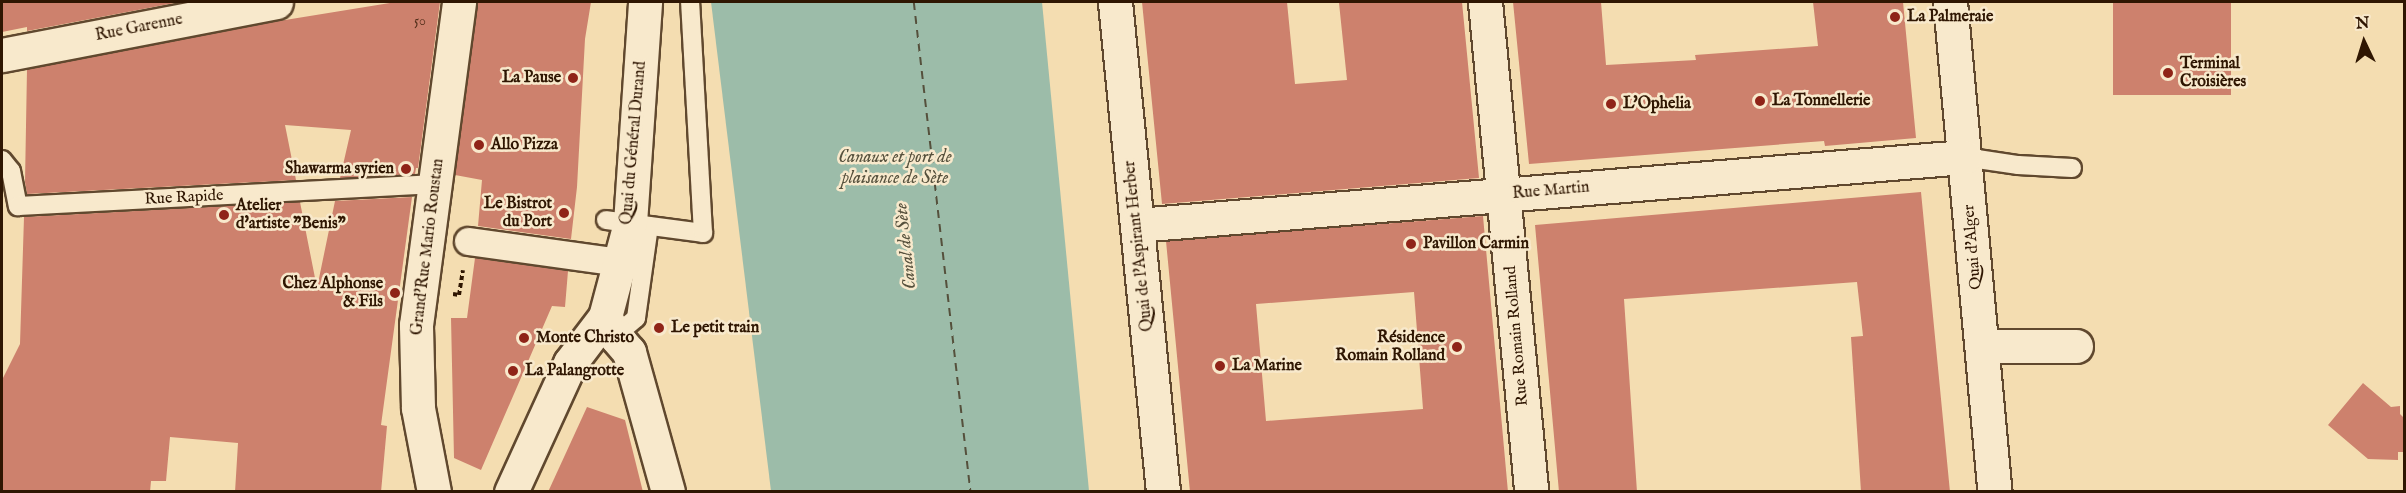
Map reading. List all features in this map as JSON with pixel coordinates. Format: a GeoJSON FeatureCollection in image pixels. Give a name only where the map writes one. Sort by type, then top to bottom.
{"type":"FeatureCollection","features":[{"type":"Feature","properties":{"kind":"street","name":"Rue Garenne"},"geometry":{"type":"LineString","coordinates":[[2,55],[276,2]]}},
{"type":"Feature","properties":{"kind":"street","name":"Grand'Rue Mario Roustan"},"geometry":{"type":"LineString","coordinates":[[434,492],[418,408],[416,325],[459,2]]}},
{"type":"Feature","properties":{"kind":"street","name":"Quai du Général Durand"},"geometry":{"type":"LineString","coordinates":[[610,327],[628,223],[645,2]]}},
{"type":"Feature","properties":{"kind":"street","name":"Quai de l'Aspirant Herber"},"geometry":{"type":"LineString","coordinates":[[1115,2],[1163,492]]}},
{"type":"Feature","properties":{"kind":"street","name":"Rue Romain Rolland"},"geometry":{"type":"LineString","coordinates":[[1485,2],[1531,492]]}},
{"type":"Feature","properties":{"kind":"street","name":"Quai d'Alger"},"geometry":{"type":"LineString","coordinates":[[1950,2],[1995,492]]}},
{"type":"Feature","properties":{"kind":"street","name":"Rue Martin"},"geometry":{"type":"LineString","coordinates":[[1137,225],[1964,157]]}},
{"type":"Feature","properties":{"kind":"street"},"geometry":{"type":"LineString","coordinates":[[468,241],[620,262]]}},
{"type":"Feature","properties":{"kind":"street"},"geometry":{"type":"LineString","coordinates":[[511,492],[570,363],[610,327],[629,352],[668,492]]}},
{"type":"Feature","properties":{"kind":"street"},"geometry":{"type":"LineString","coordinates":[[1982,346],[2076,346]]}},
{"type":"Feature","properties":{"kind":"lane"},"geometry":{"type":"LineString","coordinates":[[610,327],[636,318],[628,223],[703,233],[690,2]]}},
{"type":"Feature","properties":{"kind":"lane"},"geometry":{"type":"LineString","coordinates":[[1964,157],[2018,165],[2072,168]]}},
{"type":"Feature","properties":{"kind":"lane","name":"Rue Rapide"},"geometry":{"type":"LineString","coordinates":[[2,160],[11,171],[18,206],[436,184]]}},
{"type":"Feature","properties":{"kind":"water","name":"Canaux et port de plaisance de Sète"},"geometry":{"type":"Polygon","coordinates":[[[711,2],[1042,2],[1089,491],[771,491],[711,2]]]}},
{"type":"Feature","properties":{"kind":"building"},"geometry":{"type":"Polygon","coordinates":[[[2,2],[180,2],[27,31],[27,27],[2,32],[2,2]]]}},
{"type":"Feature","properties":{"kind":"building"},"geometry":{"type":"Polygon","coordinates":[[[396,2],[440,2],[418,168],[415,174],[340,178],[351,130],[285,125],[296,180],[27,194],[25,182],[27,69],[279,21],[396,2]]]}},
{"type":"Feature","properties":{"kind":"building"},"geometry":{"type":"Polygon","coordinates":[[[477,2],[591,2],[585,39],[577,187],[571,239],[478,226],[482,180],[455,175],[477,2]]]}},
{"type":"Feature","properties":{"kind":"building"},"geometry":{"type":"Polygon","coordinates":[[[1142,2],[1287,2],[1295,84],[1347,80],[1339,3],[1462,2],[1479,178],[1162,204],[1142,2]]]}},
{"type":"Feature","properties":{"kind":"building"},"geometry":{"type":"Polygon","coordinates":[[[1513,2],[1601,2],[1606,65],[1696,60],[1695,55],[1818,46],[1813,2],[1903,2],[1916,138],[1825,146],[1824,141],[1529,164],[1513,2]]]}},
{"type":"Feature","properties":{"kind":"building","name":"Terminal Croisières"},"geometry":{"type":"Polygon","coordinates":[[[2113,2],[2231,2],[2231,95],[2113,95],[2113,2]]]}},
{"type":"Feature","properties":{"kind":"building"},"geometry":{"type":"Polygon","coordinates":[[[1921,192],[1950,492],[1861,492],[1851,337],[1863,336],[1857,282],[1624,299],[1637,492],[1559,492],[1535,225],[1921,192]]]}},
{"type":"Feature","properties":{"kind":"building"},"geometry":{"type":"Polygon","coordinates":[[[412,197],[381,425],[387,426],[381,492],[235,492],[238,443],[170,437],[166,481],[151,481],[150,492],[2,492],[2,380],[20,344],[24,217],[300,202],[317,288],[335,201],[412,197]]]}},
{"type":"Feature","properties":{"kind":"building"},"geometry":{"type":"Polygon","coordinates":[[[1483,216],[1508,492],[1190,492],[1166,241],[1483,216]],[[1414,292],[1256,304],[1266,421],[1423,409],[1414,292]]]}},
{"type":"Feature","properties":{"kind":"building"},"geometry":{"type":"Polygon","coordinates":[[[475,258],[568,271],[565,307],[552,306],[481,470],[454,458],[451,318],[467,318],[475,258]]]}},
{"type":"Feature","properties":{"kind":"building"},"geometry":{"type":"Polygon","coordinates":[[[2363,383],[2391,407],[2400,406],[2400,414],[2404,418],[2404,452],[2398,452],[2398,460],[2368,459],[2328,425],[2363,383]]]}},
{"type":"Feature","properties":{"kind":"building"},"geometry":{"type":"Polygon","coordinates":[[[587,407],[625,420],[643,492],[548,492],[587,407]]]}},
{"type":"Feature","properties":{"kind":"ferry route"},"geometry":{"type":"LineString","coordinates":[[914,2],[971,492]]}},
{"type":"Feature","properties":{"kind":"place","name":"La Palmeraie"},"geometry":{"type":"Point","coordinates":[1895,17]}},
{"type":"Feature","properties":{"kind":"place","name":"Terminal Croisières"},"geometry":{"type":"Point","coordinates":[2168,73]}},
{"type":"Feature","properties":{"kind":"place","name":"La Pause"},"geometry":{"type":"Point","coordinates":[573,78]}},
{"type":"Feature","properties":{"kind":"place","name":"La Tonnellerie"},"geometry":{"type":"Point","coordinates":[1760,101]}},
{"type":"Feature","properties":{"kind":"place","name":"L'Ophelia"},"geometry":{"type":"Point","coordinates":[1611,104]}},
{"type":"Feature","properties":{"kind":"place","name":"Allo Pizza"},"geometry":{"type":"Point","coordinates":[479,145]}},
{"type":"Feature","properties":{"kind":"place","name":"Shawarma syrien"},"geometry":{"type":"Point","coordinates":[406,169]}},
{"type":"Feature","properties":{"kind":"place","name":"Le Bistrot du Port"},"geometry":{"type":"Point","coordinates":[564,213]}},
{"type":"Feature","properties":{"kind":"place","name":"Atelier d'artiste \"Benis\""},"geometry":{"type":"Point","coordinates":[224,215]}},
{"type":"Feature","properties":{"kind":"place","name":"Pavillon Carmin"},"geometry":{"type":"Point","coordinates":[1411,244]}},
{"type":"Feature","properties":{"kind":"place","name":"Chez Alphonse & Fils"},"geometry":{"type":"Point","coordinates":[395,293]}},
{"type":"Feature","properties":{"kind":"place","name":"Le petit train"},"geometry":{"type":"Point","coordinates":[659,328]}},
{"type":"Feature","properties":{"kind":"place","name":"Monte Christo"},"geometry":{"type":"Point","coordinates":[524,338]}},
{"type":"Feature","properties":{"kind":"place","name":"Résidence Romain Rolland"},"geometry":{"type":"Point","coordinates":[1457,347]}},
{"type":"Feature","properties":{"kind":"place","name":"La Marine"},"geometry":{"type":"Point","coordinates":[1220,366]}},
{"type":"Feature","properties":{"kind":"place","name":"La Palangrotte"},"geometry":{"type":"Point","coordinates":[513,371]}},
{"type":"Feature","properties":{"kind":"water label","name":"Canal de Sète"},"geometry":{"type":"Point","coordinates":[907,246]}}]}
